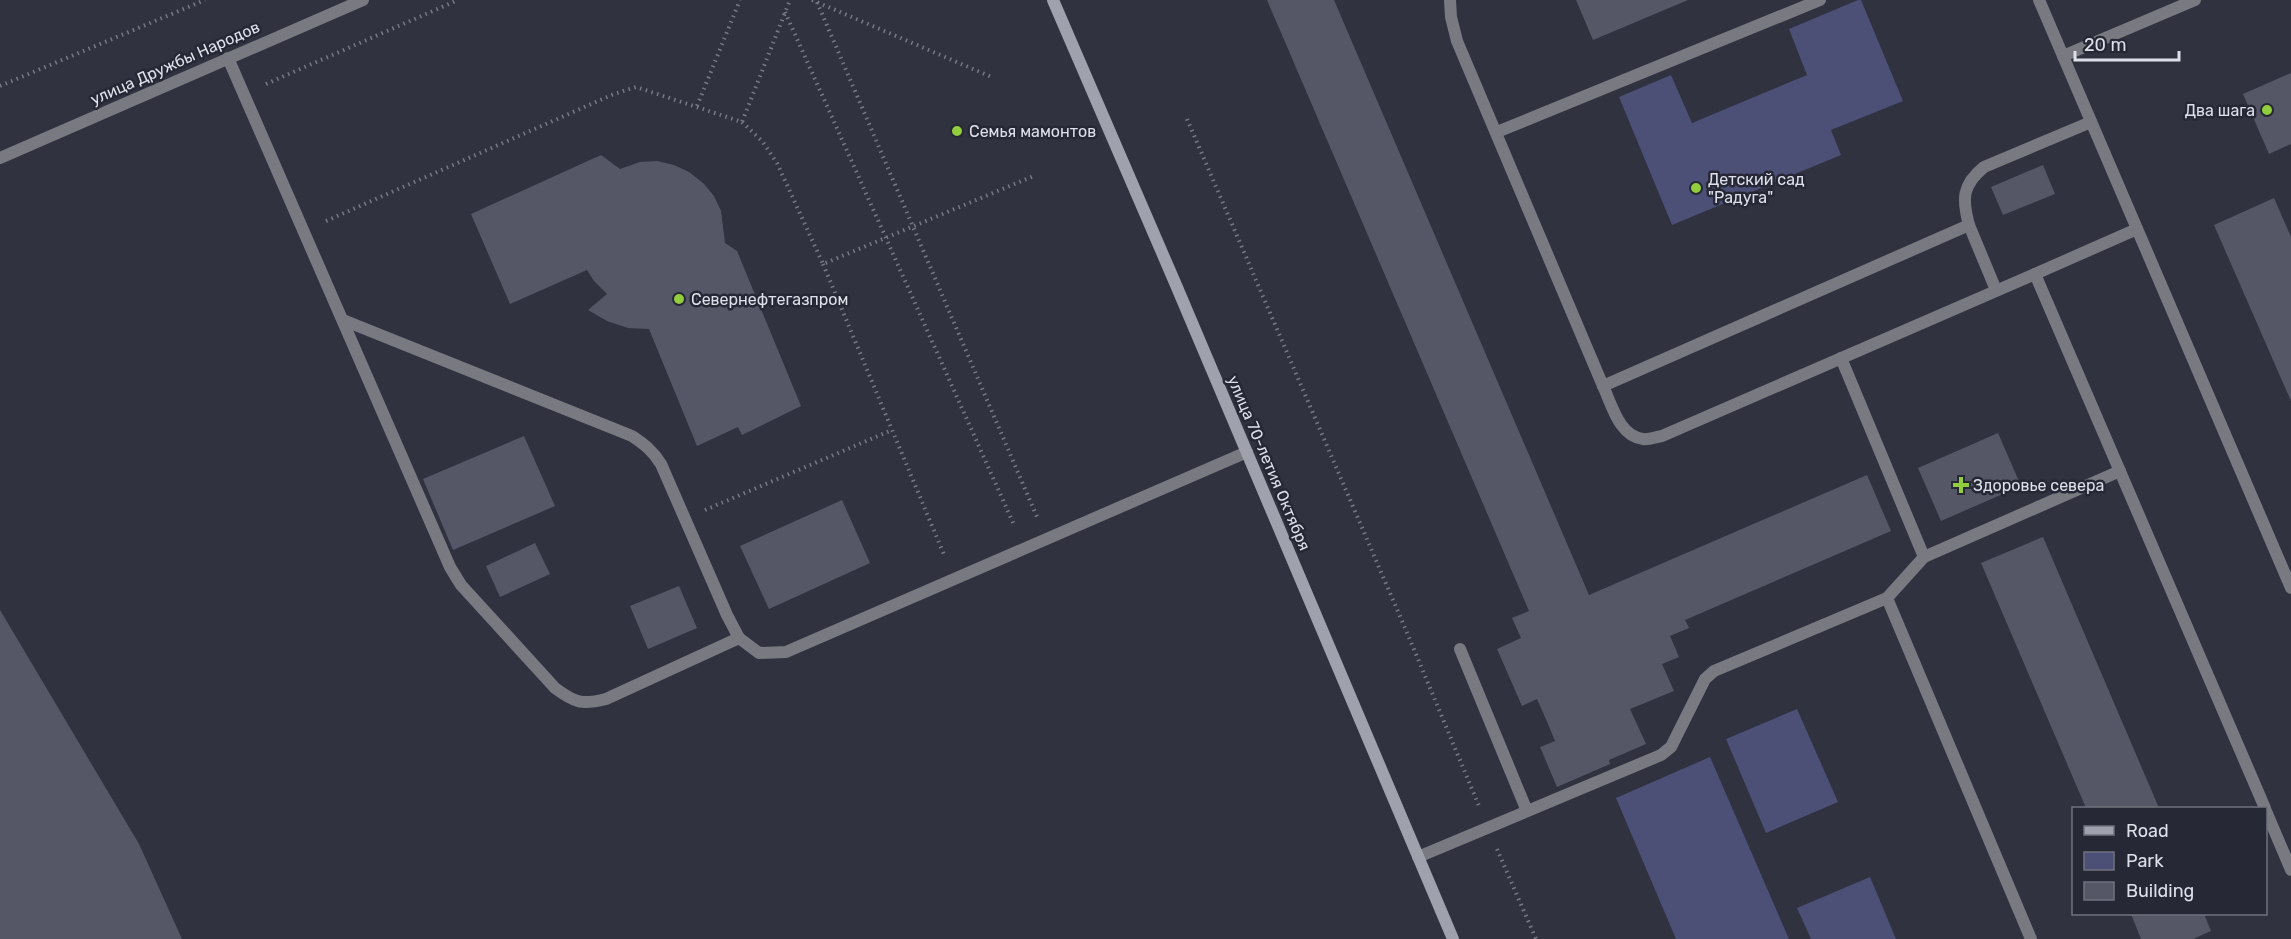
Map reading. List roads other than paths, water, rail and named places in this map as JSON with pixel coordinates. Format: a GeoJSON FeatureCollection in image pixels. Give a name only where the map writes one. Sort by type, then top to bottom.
{"type":"FeatureCollection","features":[{"type":"Feature","properties":{"kind":"main road","name":"улица 70-летия Октября"},"geometry":{"type":"LineString","coordinates":[[1053,0],[1453,939]]}},
{"type":"Feature","properties":{"kind":"street","name":"улица Дружбы Народов"},"geometry":{"type":"LineString","coordinates":[[0,158],[363,0]]}},
{"type":"Feature","properties":{"kind":"street"},"geometry":{"type":"LineString","coordinates":[[1450,0],[1451,17],[1457,41],[1619,422],[1630,435],[1644,439],[1662,436],[2137,229]]}},
{"type":"Feature","properties":{"kind":"street"},"geometry":{"type":"LineString","coordinates":[[1497,132],[1820,0]]}},
{"type":"Feature","properties":{"kind":"street"},"geometry":{"type":"LineString","coordinates":[[2039,0],[2291,588]]}},
{"type":"Feature","properties":{"kind":"street"},"geometry":{"type":"LineString","coordinates":[[2063,56],[2195,0]]}},
{"type":"Feature","properties":{"kind":"street"},"geometry":{"type":"LineString","coordinates":[[228,58],[450,567],[462,585],[555,688],[572,701],[589,704],[606,699],[739,638]]}},
{"type":"Feature","properties":{"kind":"street"},"geometry":{"type":"LineString","coordinates":[[1996,290],[1968,225],[1964,206],[1965,191],[1973,177],[1984,167],[2091,122]]}},
{"type":"Feature","properties":{"kind":"street"},"geometry":{"type":"LineString","coordinates":[[1604,386],[1968,225]]}},
{"type":"Feature","properties":{"kind":"street"},"geometry":{"type":"LineString","coordinates":[[2035,274],[2264,807]]}},
{"type":"Feature","properties":{"kind":"street"},"geometry":{"type":"LineString","coordinates":[[343,320],[632,436],[653,451],[661,464],[739,638],[759,653],[786,652],[1246,452]]}},
{"type":"Feature","properties":{"kind":"street"},"geometry":{"type":"LineString","coordinates":[[1841,358],[1924,557]]}},
{"type":"Feature","properties":{"kind":"street"},"geometry":{"type":"LineString","coordinates":[[1418,857],[1661,755],[1671,747],[1705,679],[1714,671],[1887,598],[1924,557],[2120,471]]}},
{"type":"Feature","properties":{"kind":"street"},"geometry":{"type":"LineString","coordinates":[[1887,598],[2031,939]]}},
{"type":"Feature","properties":{"kind":"street"},"geometry":{"type":"LineString","coordinates":[[1460,649],[1527,811]]}},
{"type":"Feature","properties":{"kind":"street"},"geometry":{"type":"LineString","coordinates":[[2267,815],[2291,870]]}},
{"type":"Feature","properties":{"kind":"place","name":"Два шага"},"geometry":{"type":"Point","coordinates":[2267,110]}},
{"type":"Feature","properties":{"kind":"place","name":"Семья мамонтов"},"geometry":{"type":"Point","coordinates":[957,131]}},
{"type":"Feature","properties":{"kind":"place","name":"Детский сад \"Радуга\""},"geometry":{"type":"Point","coordinates":[1696,188]}},
{"type":"Feature","properties":{"kind":"place","name":"Севернефтегазпром"},"geometry":{"type":"Point","coordinates":[679,299]}},
{"type":"Feature","properties":{"kind":"place","name":"Здоровье севера"},"geometry":{"type":"Point","coordinates":[1961,485]}}]}
